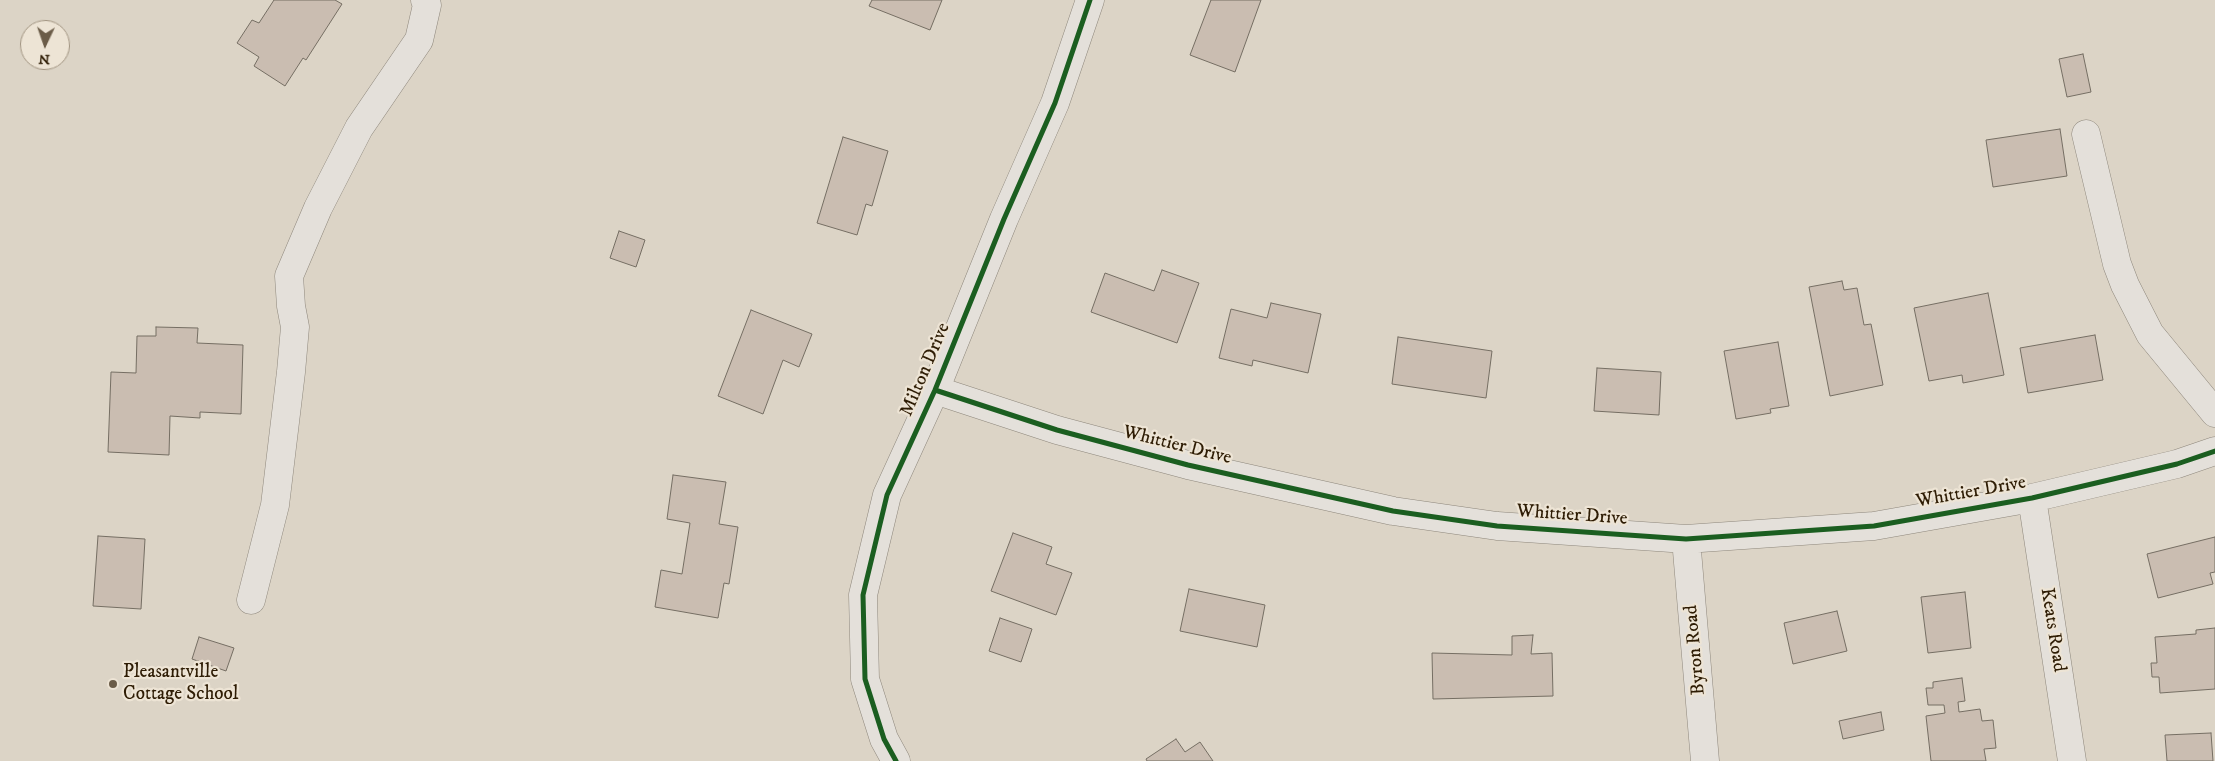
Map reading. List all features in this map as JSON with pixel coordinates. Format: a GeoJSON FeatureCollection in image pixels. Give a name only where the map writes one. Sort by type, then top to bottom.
{"type":"FeatureCollection","features":[{"type":"Feature","properties":{"kind":"street"},"geometry":{"type":"LineString","coordinates":[[251,600],[275,505],[291,372],[295,327],[290,306],[289,276],[318,208],[359,128],[419,40],[427,4],[425,0]]}},
{"type":"Feature","properties":{"kind":"street","name":"Milton Drive"},"geometry":{"type":"LineString","coordinates":[[896,761],[884,739],[866,679],[863,595],[887,495],[935,390],[1004,219],[1054,104],[1090,0]]}},
{"type":"Feature","properties":{"kind":"street"},"geometry":{"type":"LineString","coordinates":[[2086,134],[2117,264],[2125,285],[2150,334],[2215,414]]}},
{"type":"Feature","properties":{"kind":"street","name":"Whittier Drive"},"geometry":{"type":"LineString","coordinates":[[935,390],[1057,430],[1188,465],[1393,511],[1498,526],[1686,538],[1874,526],[2032,498],[2177,464],[2215,450]]}},
{"type":"Feature","properties":{"kind":"street","name":"Keats Road"},"geometry":{"type":"LineString","coordinates":[[2032,498],[2072,761]]}},
{"type":"Feature","properties":{"kind":"street","name":"Byron Road"},"geometry":{"type":"LineString","coordinates":[[1686,538],[1705,761]]}},
{"type":"Feature","properties":{"kind":"building"},"geometry":{"type":"Polygon","coordinates":[[[274,0],[335,0],[342,4],[306,60],[303,58],[285,86],[254,66],[259,57],[237,43],[252,20],[259,23],[274,0]]]}},
{"type":"Feature","properties":{"kind":"building"},"geometry":{"type":"Polygon","coordinates":[[[872,0],[942,0],[930,30],[869,6],[872,0]]]}},
{"type":"Feature","properties":{"kind":"building"},"geometry":{"type":"Polygon","coordinates":[[[1211,0],[1261,0],[1235,72],[1190,55],[1211,0]]]}},
{"type":"Feature","properties":{"kind":"building"},"geometry":{"type":"Polygon","coordinates":[[[2083,54],[2091,92],[2067,97],[2059,59],[2083,54]]]}},
{"type":"Feature","properties":{"kind":"building"},"geometry":{"type":"Polygon","coordinates":[[[2060,129],[2067,176],[1993,187],[1986,140],[2060,129]]]}},
{"type":"Feature","properties":{"kind":"building"},"geometry":{"type":"Polygon","coordinates":[[[843,137],[888,151],[872,206],[866,204],[857,235],[817,223],[843,137]]]}},
{"type":"Feature","properties":{"kind":"building"},"geometry":{"type":"Polygon","coordinates":[[[619,231],[645,240],[636,267],[610,258],[619,231]]]}},
{"type":"Feature","properties":{"kind":"building"},"geometry":{"type":"Polygon","coordinates":[[[1162,270],[1199,283],[1177,343],[1091,312],[1105,273],[1154,291],[1162,270]]]}},
{"type":"Feature","properties":{"kind":"building"},"geometry":{"type":"Polygon","coordinates":[[[1842,281],[1844,290],[1857,288],[1864,325],[1871,324],[1883,385],[1830,396],[1809,287],[1842,281]]]}},
{"type":"Feature","properties":{"kind":"building"},"geometry":{"type":"Polygon","coordinates":[[[1988,293],[2004,375],[1963,383],[1962,375],[1929,381],[1914,308],[1988,293]]]}},
{"type":"Feature","properties":{"kind":"building"},"geometry":{"type":"Polygon","coordinates":[[[1271,303],[1321,314],[1308,373],[1253,360],[1252,366],[1219,358],[1231,309],[1267,318],[1271,303]]]}},
{"type":"Feature","properties":{"kind":"building"},"geometry":{"type":"Polygon","coordinates":[[[751,310],[812,334],[799,367],[783,360],[763,414],[718,396],[751,310]]]}},
{"type":"Feature","properties":{"kind":"building"},"geometry":{"type":"Polygon","coordinates":[[[156,327],[198,328],[197,343],[243,345],[241,414],[200,412],[200,418],[170,416],[169,455],[108,452],[111,372],[136,373],[137,336],[156,336],[156,327]]]}},
{"type":"Feature","properties":{"kind":"building"},"geometry":{"type":"Polygon","coordinates":[[[2095,335],[2103,380],[2028,393],[2020,348],[2095,335]]]}},
{"type":"Feature","properties":{"kind":"building"},"geometry":{"type":"Polygon","coordinates":[[[1398,337],[1492,351],[1486,398],[1392,384],[1398,337]]]}},
{"type":"Feature","properties":{"kind":"building"},"geometry":{"type":"Polygon","coordinates":[[[1778,342],[1789,406],[1770,409],[1771,413],[1736,419],[1724,351],[1778,342]]]}},
{"type":"Feature","properties":{"kind":"building"},"geometry":{"type":"Polygon","coordinates":[[[1597,368],[1661,372],[1659,415],[1594,411],[1597,368]]]}},
{"type":"Feature","properties":{"kind":"building"},"geometry":{"type":"Polygon","coordinates":[[[673,475],[726,482],[719,524],[738,527],[729,584],[724,583],[718,618],[655,607],[661,570],[682,574],[690,523],[667,519],[673,475]]]}},
{"type":"Feature","properties":{"kind":"building"},"geometry":{"type":"Polygon","coordinates":[[[1013,533],[1052,547],[1046,564],[1072,573],[1056,615],[991,591],[1013,533]]]}},
{"type":"Feature","properties":{"kind":"building"},"geometry":{"type":"Polygon","coordinates":[[[98,536],[145,539],[141,609],[93,606],[98,536]]]}},
{"type":"Feature","properties":{"kind":"building"},"geometry":{"type":"Polygon","coordinates":[[[2215,537],[2215,572],[2210,573],[2213,584],[2158,598],[2147,554],[2215,537]]]}},
{"type":"Feature","properties":{"kind":"building"},"geometry":{"type":"Polygon","coordinates":[[[1189,589],[1265,605],[1257,647],[1180,631],[1189,589]]]}},
{"type":"Feature","properties":{"kind":"building"},"geometry":{"type":"Polygon","coordinates":[[[1965,592],[1971,648],[1928,653],[1921,597],[1965,592]]]}},
{"type":"Feature","properties":{"kind":"building"},"geometry":{"type":"Polygon","coordinates":[[[1837,611],[1847,651],[1793,664],[1784,623],[1837,611]]]}},
{"type":"Feature","properties":{"kind":"building"},"geometry":{"type":"Polygon","coordinates":[[[1000,618],[1032,629],[1021,662],[989,651],[1000,618]]]}},
{"type":"Feature","properties":{"kind":"building"},"geometry":{"type":"Polygon","coordinates":[[[2215,628],[2215,689],[2160,693],[2159,677],[2152,677],[2151,663],[2157,663],[2155,637],[2196,634],[2196,630],[2215,628]]]}},
{"type":"Feature","properties":{"kind":"building"},"geometry":{"type":"Polygon","coordinates":[[[1533,635],[1531,654],[1552,653],[1553,696],[1433,699],[1432,653],[1512,655],[1512,636],[1533,635]]]}},
{"type":"Feature","properties":{"kind":"building"},"geometry":{"type":"Polygon","coordinates":[[[199,637],[234,648],[226,671],[192,659],[199,637]]]}},
{"type":"Feature","properties":{"kind":"building"},"geometry":{"type":"Polygon","coordinates":[[[1962,678],[1965,701],[1958,702],[1959,712],[1980,709],[1982,721],[1993,720],[1996,748],[1984,749],[1986,761],[1931,761],[1926,716],[1945,713],[1944,705],[1928,705],[1926,688],[1933,688],[1933,682],[1962,678]]]}},
{"type":"Feature","properties":{"kind":"building"},"geometry":{"type":"Polygon","coordinates":[[[1881,712],[1884,730],[1843,739],[1839,721],[1881,712]]]}},
{"type":"Feature","properties":{"kind":"building"},"geometry":{"type":"Polygon","coordinates":[[[2211,733],[2213,761],[2167,761],[2165,735],[2211,733]]]}},
{"type":"Feature","properties":{"kind":"building"},"geometry":{"type":"Polygon","coordinates":[[[1176,739],[1185,752],[1200,742],[1213,761],[1147,761],[1146,759],[1176,739]]]}},
{"type":"Feature","properties":{"kind":"cycle path"},"geometry":{"type":"LineString","coordinates":[[896,761],[884,739],[865,679],[863,595],[887,495],[935,390],[1004,219],[1055,103],[1090,0]]}},
{"type":"Feature","properties":{"kind":"cycle path"},"geometry":{"type":"LineString","coordinates":[[935,390],[1057,430],[1188,465],[1393,511],[1497,526],[1686,539],[1874,526],[2032,498],[2177,464],[2215,451]]}},
{"type":"Feature","properties":{"kind":"place","name":"Pleasantville Cottage School"},"geometry":{"type":"Point","coordinates":[113,684]}}]}
